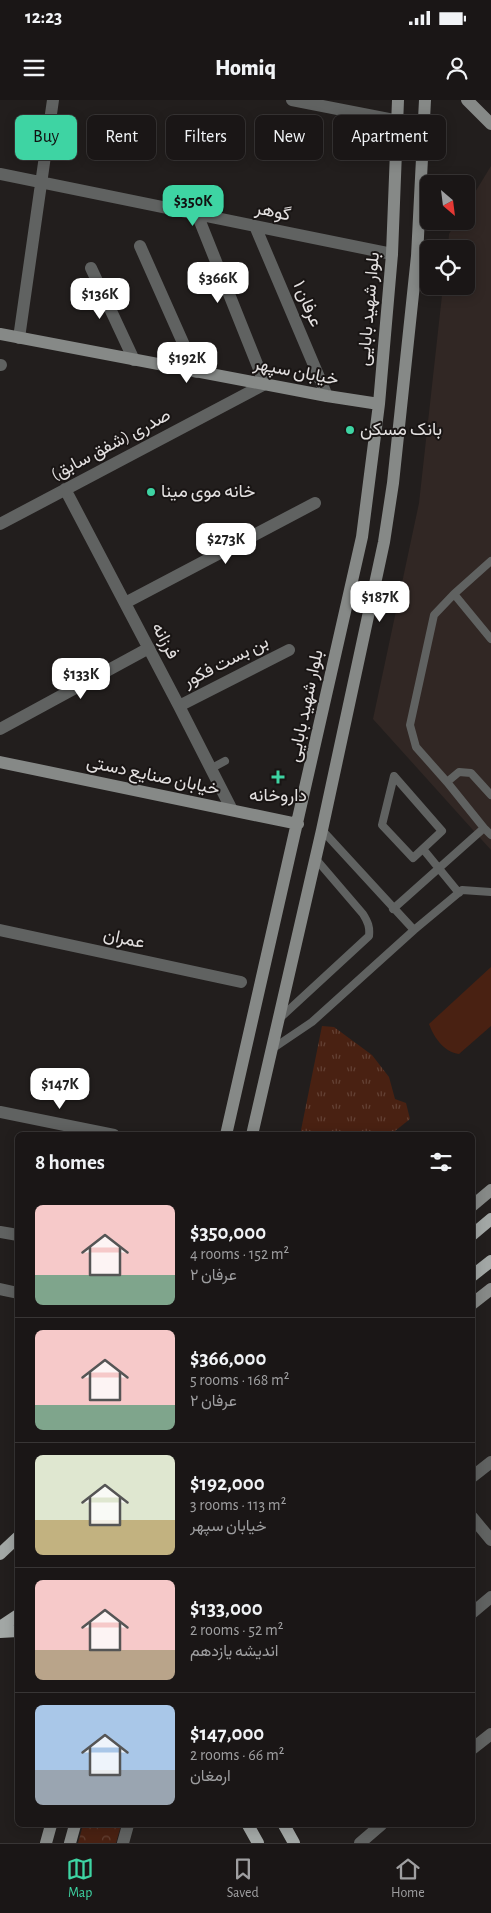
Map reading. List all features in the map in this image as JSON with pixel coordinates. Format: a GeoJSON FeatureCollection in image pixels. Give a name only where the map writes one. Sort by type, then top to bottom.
{"type":"FeatureCollection","features":[{"type":"Feature","properties":{"kind":"main road","name":"بلوار شهید بابایی"},"geometry":{"type":"LineString","coordinates":[[398,100],[398,115]]}},
{"type":"Feature","properties":{"kind":"main road"},"geometry":{"type":"LineString","coordinates":[[253,1132],[322,830],[384,542],[394,483],[418,256],[424,100]]}},
{"type":"Feature","properties":{"kind":"main road"},"geometry":{"type":"LineString","coordinates":[[467,100],[491,124]]}},
{"type":"Feature","properties":{"kind":"main road","name":"بلوار شهید بابایی"},"geometry":{"type":"LineString","coordinates":[[227,1132],[362,536],[379,404],[392,254],[396,160]]}},
{"type":"Feature","properties":{"kind":"main road","name":"خیابان سپهر"},"geometry":{"type":"LineString","coordinates":[[0,334],[196,372],[379,404]]}},
{"type":"Feature","properties":{"kind":"main road","name":"خیابان صنایع دستی"},"geometry":{"type":"LineString","coordinates":[[0,762],[298,824]]}},
{"type":"Feature","properties":{"kind":"main road"},"geometry":{"type":"LineString","coordinates":[[475,1203],[491,1190]]}},
{"type":"Feature","properties":{"kind":"main road"},"geometry":{"type":"LineString","coordinates":[[475,1233],[491,1220]]}},
{"type":"Feature","properties":{"kind":"main road"},"geometry":{"type":"LineString","coordinates":[[475,1273],[491,1260]]}},
{"type":"Feature","properties":{"kind":"main road"},"geometry":{"type":"LineString","coordinates":[[475,1302],[491,1289]]}},
{"type":"Feature","properties":{"kind":"main road"},"geometry":{"type":"LineString","coordinates":[[0,1554],[15,1540]]}},
{"type":"Feature","properties":{"kind":"main road"},"geometry":{"type":"LineString","coordinates":[[0,1628],[15,1617]]}},
{"type":"Feature","properties":{"kind":"main road"},"geometry":{"type":"LineString","coordinates":[[0,1632],[15,1631]]}},
{"type":"Feature","properties":{"kind":"main road"},"geometry":{"type":"LineString","coordinates":[[46,1843],[50,1827]]}},
{"type":"Feature","properties":{"kind":"main road"},"geometry":{"type":"LineString","coordinates":[[70,1843],[74,1827]]}},
{"type":"Feature","properties":{"kind":"main road"},"geometry":{"type":"LineString","coordinates":[[249,1827],[258,1843]]}},
{"type":"Feature","properties":{"kind":"main road"},"geometry":{"type":"LineString","coordinates":[[285,1827],[294,1843]]}},
{"type":"Feature","properties":{"kind":"street"},"geometry":{"type":"LineString","coordinates":[[19,338],[53,100]]}},
{"type":"Feature","properties":{"kind":"street"},"geometry":{"type":"LineString","coordinates":[[292,100],[368,115]]}},
{"type":"Feature","properties":{"kind":"street","name":"گوهر"},"geometry":{"type":"LineString","coordinates":[[0,174],[392,254]]}},
{"type":"Feature","properties":{"kind":"street"},"geometry":{"type":"LineString","coordinates":[[198,214],[265,384]]}},
{"type":"Feature","properties":{"kind":"street","name":"عرفان ۱"},"geometry":{"type":"LineString","coordinates":[[255,226],[327,396]]}},
{"type":"Feature","properties":{"kind":"street"},"geometry":{"type":"LineString","coordinates":[[140,246],[196,372]]}},
{"type":"Feature","properties":{"kind":"street"},"geometry":{"type":"LineString","coordinates":[[91,268],[134,360]]}},
{"type":"Feature","properties":{"kind":"street","name":"صدری (شفق سابق)"},"geometry":{"type":"LineString","coordinates":[[0,524],[265,384]]}},
{"type":"Feature","properties":{"kind":"street","name":"فرزانه"},"geometry":{"type":"LineString","coordinates":[[65,490],[212,768],[232,810]]}},
{"type":"Feature","properties":{"kind":"street"},"geometry":{"type":"LineString","coordinates":[[125,603],[315,503]]}},
{"type":"Feature","properties":{"kind":"street"},"geometry":{"type":"LineString","coordinates":[[0,729],[149,648]]}},
{"type":"Feature","properties":{"kind":"street","name":"بن بست فكور"},"geometry":{"type":"LineString","coordinates":[[179,706],[289,650]]}},
{"type":"Feature","properties":{"kind":"street","name":"عمران"},"geometry":{"type":"LineString","coordinates":[[0,930],[240,982]]}},
{"type":"Feature","properties":{"kind":"street"},"geometry":{"type":"LineString","coordinates":[[0,1112],[99,1132]]}},
{"type":"Feature","properties":{"kind":"street"},"geometry":{"type":"LineString","coordinates":[[0,1232],[15,1234]]}},
{"type":"Feature","properties":{"kind":"street"},"geometry":{"type":"LineString","coordinates":[[0,1289],[15,1292]]}},
{"type":"Feature","properties":{"kind":"street"},"geometry":{"type":"LineString","coordinates":[[475,1475],[491,1462]]}},
{"type":"Feature","properties":{"kind":"street"},"geometry":{"type":"LineString","coordinates":[[475,1521],[491,1540]]}},
{"type":"Feature","properties":{"kind":"street"},"geometry":{"type":"LineString","coordinates":[[475,1610],[491,1597]]}},
{"type":"Feature","properties":{"kind":"street"},"geometry":{"type":"LineString","coordinates":[[475,1747],[491,1734]]}},
{"type":"Feature","properties":{"kind":"street"},"geometry":{"type":"LineString","coordinates":[[123,1843],[127,1827]]}},
{"type":"Feature","properties":{"kind":"street"},"geometry":{"type":"LineString","coordinates":[[360,1843],[379,1827]]}},
{"type":"Feature","properties":{"kind":"lane"},"geometry":{"type":"LineString","coordinates":[[491,561],[454,594],[434,616],[410,725],[416,747],[491,835]]}},
{"type":"Feature","properties":{"kind":"lane"},"geometry":{"type":"LineString","coordinates":[[454,594],[491,639]]}},
{"type":"Feature","properties":{"kind":"lane"},"geometry":{"type":"LineString","coordinates":[[212,768],[225,761]]}},
{"type":"Feature","properties":{"kind":"lane"},"geometry":{"type":"LineString","coordinates":[[447,782],[459,772],[471,773],[491,795]]}},
{"type":"Feature","properties":{"kind":"lane"},"geometry":{"type":"LineString","coordinates":[[394,776],[442,831],[423,849],[413,858],[382,825],[394,776]]}},
{"type":"Feature","properties":{"kind":"lane"},"geometry":{"type":"LineString","coordinates":[[393,909],[484,828]]}},
{"type":"Feature","properties":{"kind":"lane"},"geometry":{"type":"LineString","coordinates":[[322,830],[414,930]]}},
{"type":"Feature","properties":{"kind":"lane"},"geometry":{"type":"LineString","coordinates":[[423,849],[459,893]]}},
{"type":"Feature","properties":{"kind":"lane"},"geometry":{"type":"LineString","coordinates":[[278,1020],[368,936],[370,930],[363,914],[315,858]]}},
{"type":"Feature","properties":{"kind":"lane"},"geometry":{"type":"LineString","coordinates":[[271,1051],[312,1022],[414,930],[462,890],[491,892]]}},
{"type":"Feature","properties":{"kind":"shaded area"},"geometry":{"type":"Polygon","coordinates":[[[491,166],[491,850],[373,719],[419,503],[442,295],[475,295],[475,240],[449,240],[451,230],[475,230],[475,192],[491,166]]]}},
{"type":"Feature","properties":{"kind":"green space"},"geometry":{"type":"Polygon","coordinates":[[[491,967],[491,1026],[459,1054],[454,1053],[444,1047],[437,1039],[429,1024],[491,967]]]}},
{"type":"Feature","properties":{"kind":"green space"},"geometry":{"type":"Polygon","coordinates":[[[322,1026],[334,1027],[372,1055],[389,1077],[395,1099],[406,1103],[410,1119],[394,1132],[301,1132],[322,1026]]]}},
{"type":"Feature","properties":{"kind":"green space"},"geometry":{"type":"Polygon","coordinates":[[[82,1827],[120,1827],[116,1843],[78,1843],[82,1827]]]}},
{"type":"Feature","properties":{"kind":"place","name":"بانک مسکن"},"geometry":{"type":"Point","coordinates":[350,430]}},
{"type":"Feature","properties":{"kind":"place","name":"خانه موی مینا"},"geometry":{"type":"Point","coordinates":[151,492]}},
{"type":"Feature","properties":{"kind":"place","name":"داروخانه"},"geometry":{"type":"Point","coordinates":[278,777]}}]}
